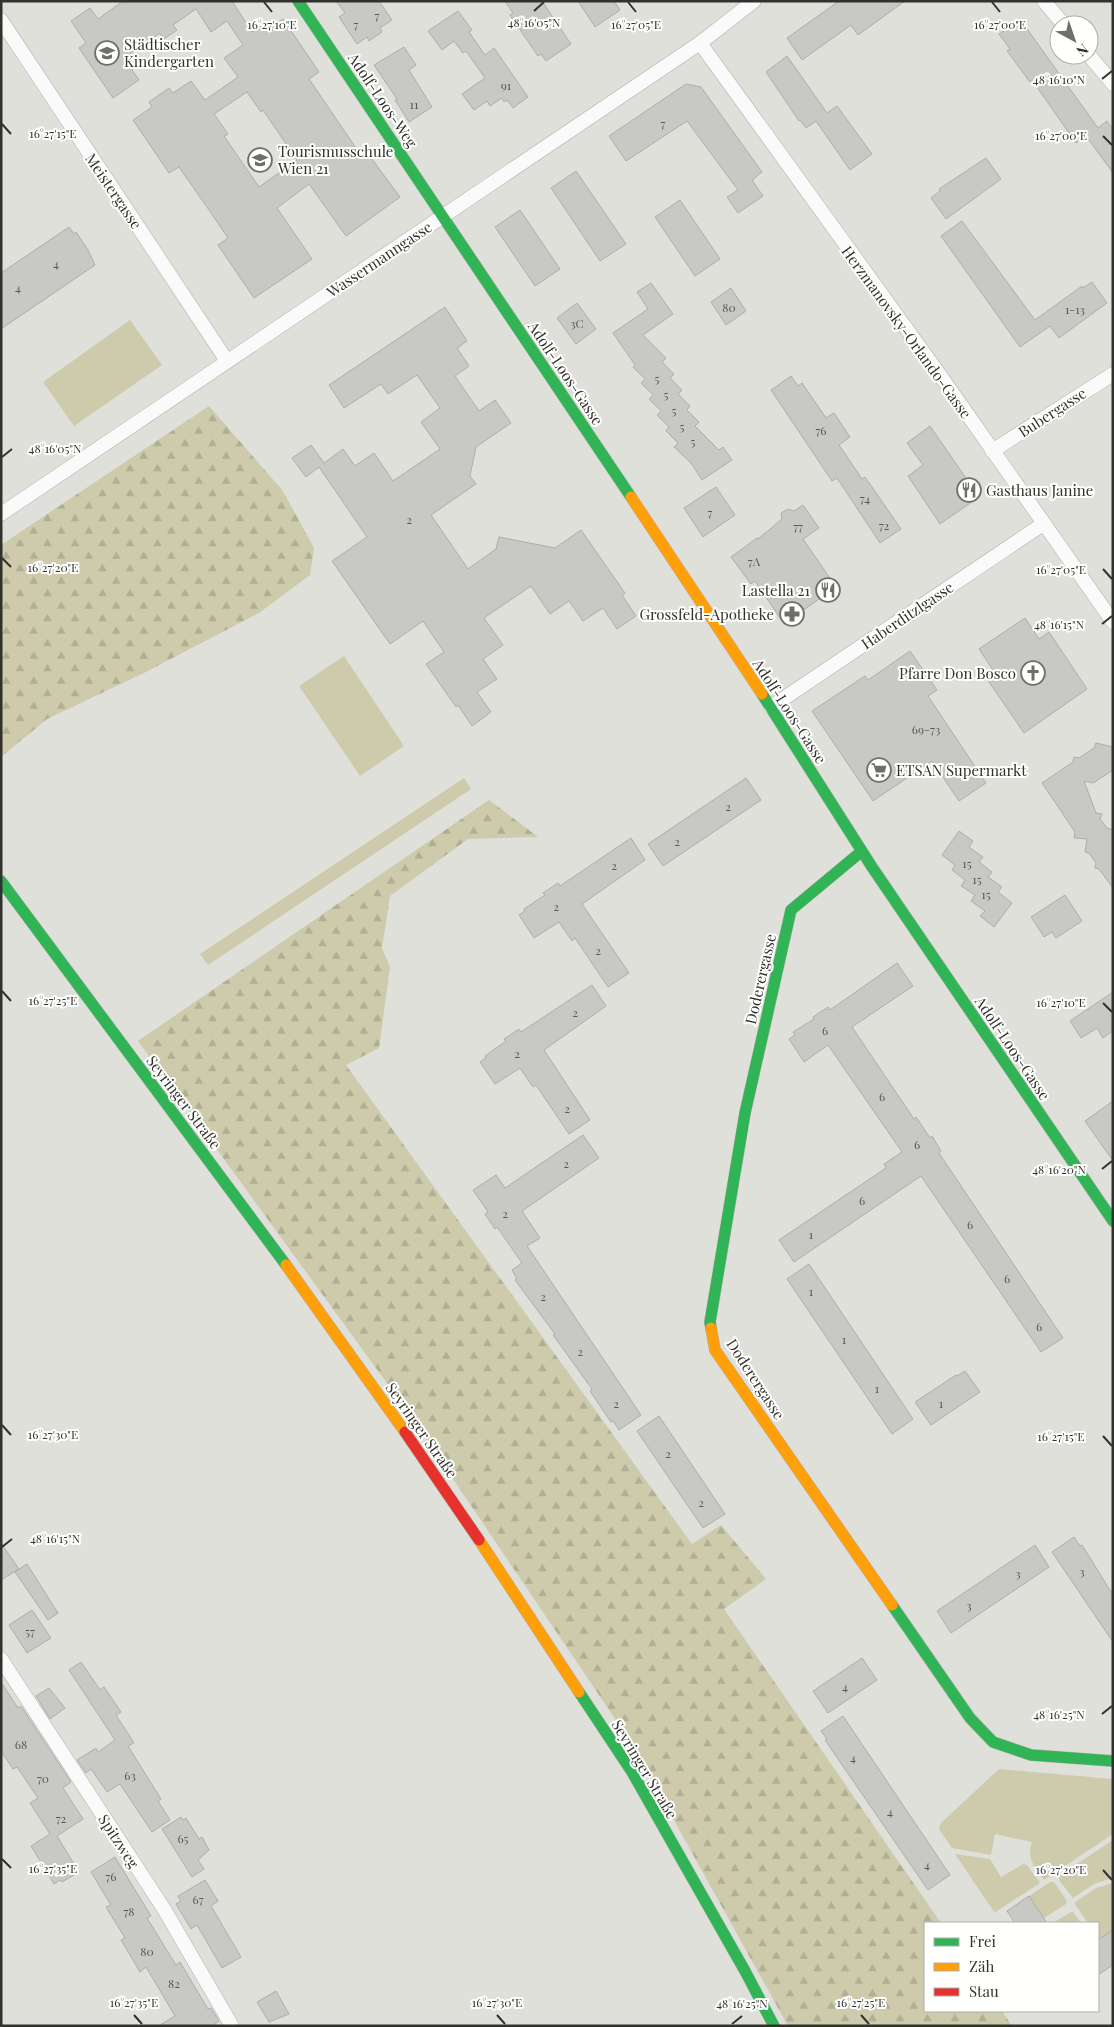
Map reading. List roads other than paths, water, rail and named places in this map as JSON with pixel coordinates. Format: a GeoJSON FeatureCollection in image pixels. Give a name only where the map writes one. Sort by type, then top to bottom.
{"type":"FeatureCollection","features":[{"type":"Feature","properties":{"kind":"street","name":"Adolf-Loos-Weg"},"geometry":{"type":"LineString","coordinates":[[298,1],[443,216]]}},
{"type":"Feature","properties":{"kind":"street","name":"Wassermanngasse"},"geometry":{"type":"LineString","coordinates":[[1,514],[700,43],[754,1]]}},
{"type":"Feature","properties":{"kind":"street"},"geometry":{"type":"LineString","coordinates":[[1044,1],[1056,15]]}},
{"type":"Feature","properties":{"kind":"street","name":"Meistergasse"},"geometry":{"type":"LineString","coordinates":[[1,20],[227,361]]}},
{"type":"Feature","properties":{"kind":"street","name":"Herzmanovsky-Orlando-Gasse"},"geometry":{"type":"LineString","coordinates":[[700,43],[942,378],[1113,622]]}},
{"type":"Feature","properties":{"kind":"street"},"geometry":{"type":"LineString","coordinates":[[1097,65],[1113,84]]}},
{"type":"Feature","properties":{"kind":"street","name":"Adolf-Loos-Gasse"},"geometry":{"type":"LineString","coordinates":[[443,216],[771,708],[862,851],[1113,1221]]}},
{"type":"Feature","properties":{"kind":"street","name":"Bubergasse"},"geometry":{"type":"LineString","coordinates":[[992,451],[1113,374]]}},
{"type":"Feature","properties":{"kind":"street","name":"Haberditzlgasse"},"geometry":{"type":"LineString","coordinates":[[771,708],[1043,524]]}},
{"type":"Feature","properties":{"kind":"street","name":"Doderergasse"},"geometry":{"type":"LineString","coordinates":[[862,851],[791,910],[745,1113],[710,1322],[715,1350],[970,1718],[987,1736],[993,1742],[1032,1755],[1113,1761]]}},
{"type":"Feature","properties":{"kind":"street","name":"Seyringer Straße"},"geometry":{"type":"LineString","coordinates":[[1,881],[240,1201],[440,1481],[632,1772],[745,1971],[774,2026]]}},
{"type":"Feature","properties":{"kind":"street","name":"Spitzweg"},"geometry":{"type":"LineString","coordinates":[[1,1659],[164,1909],[232,2026]]}},
{"type":"Feature","properties":{"kind":"place","name":"Städtischer Kindergarten"},"geometry":{"type":"Point","coordinates":[107,53]}},
{"type":"Feature","properties":{"kind":"place","name":"Tourismusschule Wien 21"},"geometry":{"type":"Point","coordinates":[260,160]}},
{"type":"Feature","properties":{"kind":"place","name":"Gasthaus Janine"},"geometry":{"type":"Point","coordinates":[969,490]}},
{"type":"Feature","properties":{"kind":"place","name":"Lastella 21"},"geometry":{"type":"Point","coordinates":[828,590]}},
{"type":"Feature","properties":{"kind":"place","name":"Grossfeld-Apotheke"},"geometry":{"type":"Point","coordinates":[792,614]}},
{"type":"Feature","properties":{"kind":"place","name":"Pfarre Don Bosco"},"geometry":{"type":"Point","coordinates":[1033,673]}},
{"type":"Feature","properties":{"kind":"place","name":"ETSAN Supermarkt"},"geometry":{"type":"Point","coordinates":[879,770]}}]}
